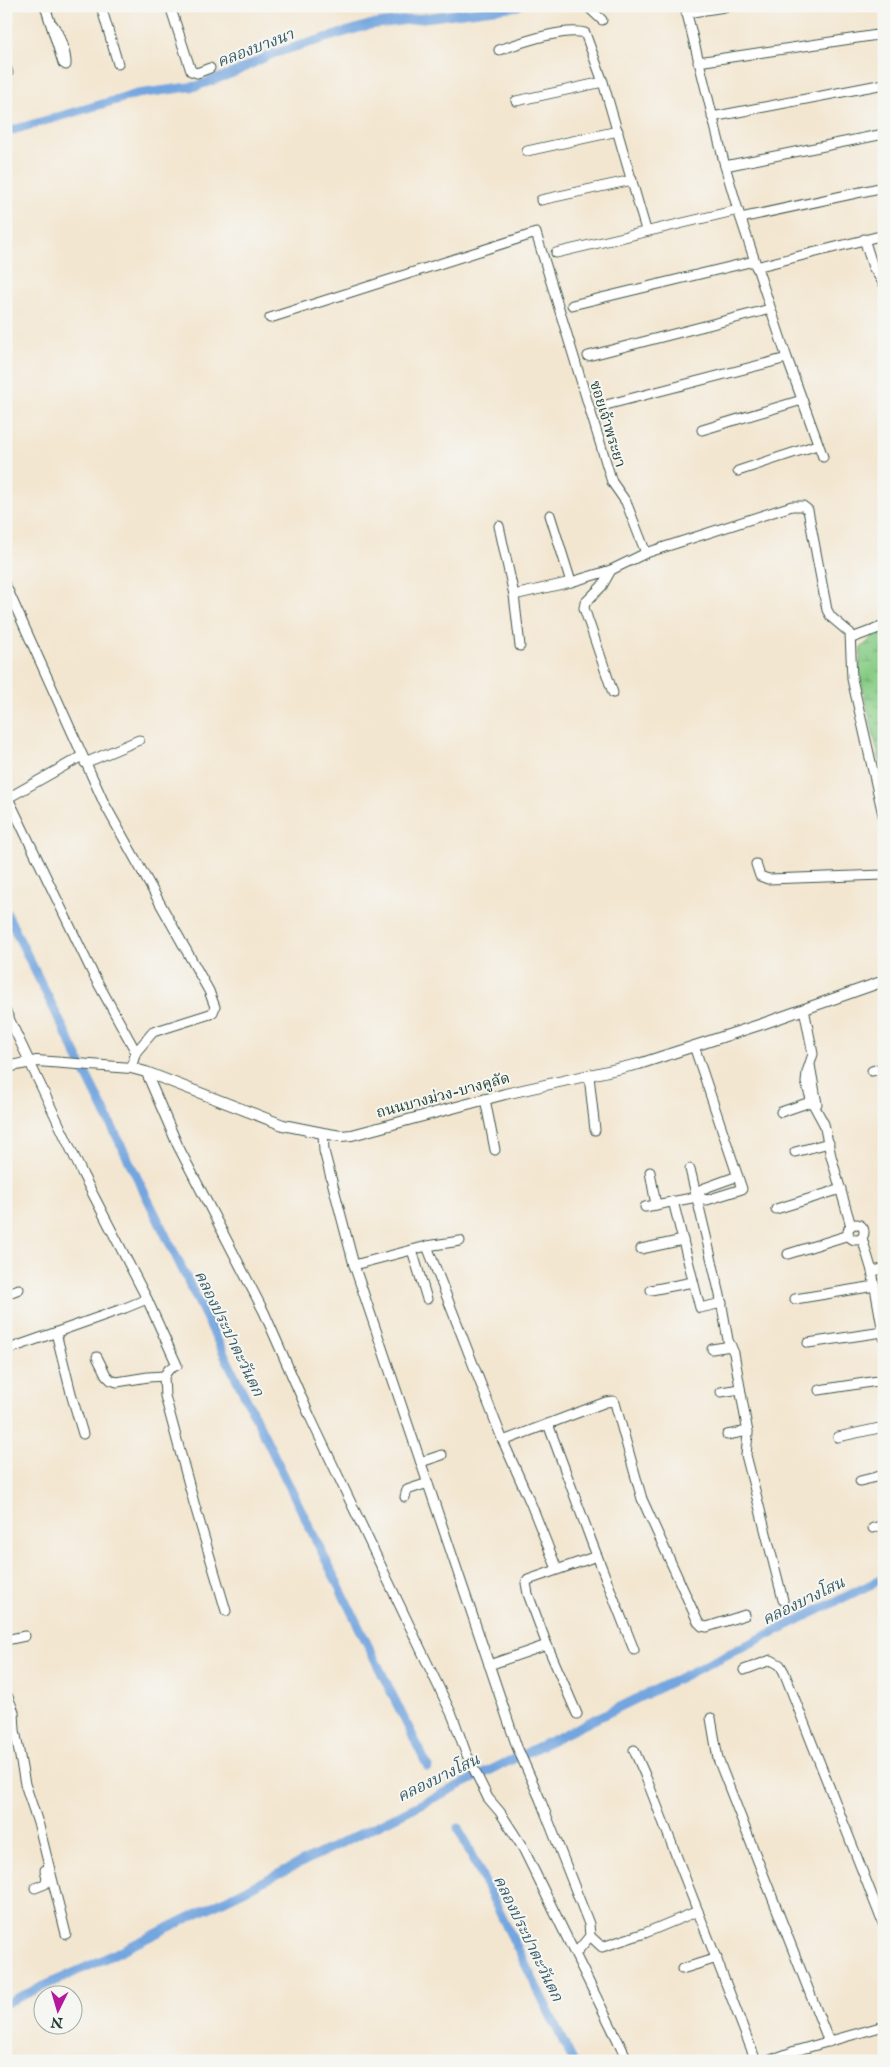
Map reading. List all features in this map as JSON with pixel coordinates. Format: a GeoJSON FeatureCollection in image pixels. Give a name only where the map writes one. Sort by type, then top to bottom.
{"type":"FeatureCollection","features":[{"type":"Feature","properties":{"kind":"street"},"geometry":{"type":"LineString","coordinates":[[45,6],[50,22]]}},
{"type":"Feature","properties":{"kind":"street"},"geometry":{"type":"LineString","coordinates":[[101,6],[118,64]]}},
{"type":"Feature","properties":{"kind":"street"},"geometry":{"type":"LineString","coordinates":[[170,6],[191,71],[197,73],[210,68]]}},
{"type":"Feature","properties":{"kind":"street"},"geometry":{"type":"LineString","coordinates":[[587,6],[602,20]]}},
{"type":"Feature","properties":{"kind":"street"},"geometry":{"type":"LineString","coordinates":[[731,6],[685,9],[724,166],[770,309],[817,445],[823,457]]}},
{"type":"Feature","properties":{"kind":"street"},"geometry":{"type":"LineString","coordinates":[[499,50],[544,36],[578,31],[586,33],[618,131],[646,230]]}},
{"type":"Feature","properties":{"kind":"street"},"geometry":{"type":"LineString","coordinates":[[698,62],[884,34]]}},
{"type":"Feature","properties":{"kind":"street"},"geometry":{"type":"LineString","coordinates":[[516,100],[603,82]]}},
{"type":"Feature","properties":{"kind":"street"},"geometry":{"type":"LineString","coordinates":[[712,116],[884,84]]}},
{"type":"Feature","properties":{"kind":"street"},"geometry":{"type":"LineString","coordinates":[[527,150],[618,131]]}},
{"type":"Feature","properties":{"kind":"street"},"geometry":{"type":"LineString","coordinates":[[724,166],[884,134]]}},
{"type":"Feature","properties":{"kind":"street"},"geometry":{"type":"LineString","coordinates":[[541,200],[632,180]]}},
{"type":"Feature","properties":{"kind":"street"},"geometry":{"type":"LineString","coordinates":[[556,253],[646,230],[884,187]]}},
{"type":"Feature","properties":{"kind":"street","name":"ซอยเจ้าพระยา"},"geometry":{"type":"LineString","coordinates":[[270,318],[536,233],[612,482],[626,502],[646,553]]}},
{"type":"Feature","properties":{"kind":"street"},"geometry":{"type":"LineString","coordinates":[[572,305],[884,235]]}},
{"type":"Feature","properties":{"kind":"street"},"geometry":{"type":"LineString","coordinates":[[864,239],[873,267],[884,283]]}},
{"type":"Feature","properties":{"kind":"street"},"geometry":{"type":"LineString","coordinates":[[588,356],[770,309]]}},
{"type":"Feature","properties":{"kind":"street"},"geometry":{"type":"LineString","coordinates":[[602,406],[787,358]]}},
{"type":"Feature","properties":{"kind":"street"},"geometry":{"type":"LineString","coordinates":[[702,430],[802,400]]}},
{"type":"Feature","properties":{"kind":"street"},"geometry":{"type":"LineString","coordinates":[[738,471],[817,445]]}},
{"type":"Feature","properties":{"kind":"street"},"geometry":{"type":"LineString","coordinates":[[514,595],[611,570],[646,553],[792,506],[803,506],[808,510],[827,610],[830,617],[846,628],[852,638],[852,679],[884,819]]}},
{"type":"Feature","properties":{"kind":"street"},"geometry":{"type":"LineString","coordinates":[[550,515],[570,582]]}},
{"type":"Feature","properties":{"kind":"street"},"geometry":{"type":"LineString","coordinates":[[499,526],[514,595],[520,646]]}},
{"type":"Feature","properties":{"kind":"street"},"geometry":{"type":"LineString","coordinates":[[611,570],[602,586],[585,603],[584,608],[613,693]]}},
{"type":"Feature","properties":{"kind":"street"},"geometry":{"type":"LineString","coordinates":[[6,586],[104,803],[209,991],[215,1007],[210,1014],[152,1032],[136,1052],[131,1068]]}},
{"type":"Feature","properties":{"kind":"street"},"geometry":{"type":"LineString","coordinates":[[852,638],[884,626]]}},
{"type":"Feature","properties":{"kind":"street"},"geometry":{"type":"LineString","coordinates":[[136,1052],[93,974],[7,796],[84,760],[139,740]]}},
{"type":"Feature","properties":{"kind":"street"},"geometry":{"type":"LineString","coordinates":[[756,864],[760,876],[768,879],[884,875]]}},
{"type":"Feature","properties":{"kind":"street","name":"ถนนบางม่วง-บางคูลัด"},"geometry":{"type":"LineString","coordinates":[[6,1067],[34,1062],[131,1068],[146,1072],[283,1125],[341,1136],[484,1099],[638,1064],[884,981]]}},
{"type":"Feature","properties":{"kind":"street"},"geometry":{"type":"LineString","coordinates":[[804,1009],[813,1047],[810,1066],[806,1072],[806,1083],[824,1124],[851,1226]]}},
{"type":"Feature","properties":{"kind":"street"},"geometry":{"type":"LineString","coordinates":[[6,1012],[34,1062],[83,1175],[147,1298],[177,1365],[169,1369],[164,1376],[165,1396],[174,1434],[226,1611]]}},
{"type":"Feature","properties":{"kind":"street"},"geometry":{"type":"LineString","coordinates":[[644,1207],[697,1196],[707,1200],[742,1189],[694,1046]]}},
{"type":"Feature","properties":{"kind":"street"},"geometry":{"type":"LineString","coordinates":[[872,1071],[884,1067]]}},
{"type":"Feature","properties":{"kind":"street"},"geometry":{"type":"LineString","coordinates":[[146,1072],[178,1146],[264,1312],[311,1419],[453,1717],[471,1763],[488,1798],[500,1812],[523,1848],[628,2061]]}},
{"type":"Feature","properties":{"kind":"street"},"geometry":{"type":"LineString","coordinates":[[589,1076],[595,1130]]}},
{"type":"Feature","properties":{"kind":"street"},"geometry":{"type":"LineString","coordinates":[[484,1099],[495,1150]]}},
{"type":"Feature","properties":{"kind":"street"},"geometry":{"type":"LineString","coordinates":[[781,1112],[815,1103]]}},
{"type":"Feature","properties":{"kind":"street"},"geometry":{"type":"LineString","coordinates":[[323,1133],[324,1151],[354,1265],[420,1462],[517,1747],[589,1924],[590,1936],[575,1954]]}},
{"type":"Feature","properties":{"kind":"street"},"geometry":{"type":"LineString","coordinates":[[795,1152],[829,1142]]}},
{"type":"Feature","properties":{"kind":"street"},"geometry":{"type":"LineString","coordinates":[[690,1169],[722,1303],[728,1340],[740,1389],[748,1431],[746,1455],[783,1600]]}},
{"type":"Feature","properties":{"kind":"street"},"geometry":{"type":"LineString","coordinates":[[650,1172],[656,1205]]}},
{"type":"Feature","properties":{"kind":"street"},"geometry":{"type":"LineString","coordinates":[[697,1196],[702,1189],[738,1176]]}},
{"type":"Feature","properties":{"kind":"street"},"geometry":{"type":"LineString","coordinates":[[776,1209],[841,1189]]}},
{"type":"Feature","properties":{"kind":"street"},"geometry":{"type":"LineString","coordinates":[[673,1201],[700,1308],[722,1303]]}},
{"type":"Feature","properties":{"kind":"street"},"geometry":{"type":"LineString","coordinates":[[808,1343],[883,1335],[882,1318],[872,1271],[862,1238],[864,1232],[862,1227],[857,1224],[851,1226],[848,1230],[848,1235]]}},
{"type":"Feature","properties":{"kind":"street"},"geometry":{"type":"LineString","coordinates":[[848,1235],[854,1240],[862,1238]]}},
{"type":"Feature","properties":{"kind":"street"},"geometry":{"type":"LineString","coordinates":[[788,1254],[848,1235]]}},
{"type":"Feature","properties":{"kind":"street"},"geometry":{"type":"LineString","coordinates":[[641,1249],[683,1240]]}},
{"type":"Feature","properties":{"kind":"street"},"geometry":{"type":"LineString","coordinates":[[354,1265],[428,1246],[460,1241]]}},
{"type":"Feature","properties":{"kind":"street"},"geometry":{"type":"LineString","coordinates":[[428,1246],[503,1441],[532,1504],[557,1569]]}},
{"type":"Feature","properties":{"kind":"street"},"geometry":{"type":"LineString","coordinates":[[412,1250],[427,1299]]}},
{"type":"Feature","properties":{"kind":"street"},"geometry":{"type":"LineString","coordinates":[[872,1271],[884,1268]]}},
{"type":"Feature","properties":{"kind":"street"},"geometry":{"type":"LineString","coordinates":[[651,1290],[693,1282]]}},
{"type":"Feature","properties":{"kind":"street"},"geometry":{"type":"LineString","coordinates":[[795,1299],[875,1286]]}},
{"type":"Feature","properties":{"kind":"street"},"geometry":{"type":"LineString","coordinates":[[6,1294],[19,1289]]}},
{"type":"Feature","properties":{"kind":"street"},"geometry":{"type":"LineString","coordinates":[[6,1350],[147,1298]]}},
{"type":"Feature","properties":{"kind":"street"},"geometry":{"type":"LineString","coordinates":[[56,1333],[83,1434]]}},
{"type":"Feature","properties":{"kind":"street"},"geometry":{"type":"LineString","coordinates":[[712,1349],[731,1346]]}},
{"type":"Feature","properties":{"kind":"street"},"geometry":{"type":"LineString","coordinates":[[97,1357],[106,1375],[111,1380],[117,1382],[164,1376]]}},
{"type":"Feature","properties":{"kind":"street"},"geometry":{"type":"LineString","coordinates":[[820,1390],[884,1380]]}},
{"type":"Feature","properties":{"kind":"street"},"geometry":{"type":"LineString","coordinates":[[721,1392],[740,1389]]}},
{"type":"Feature","properties":{"kind":"street"},"geometry":{"type":"LineString","coordinates":[[503,1441],[613,1401],[619,1411],[642,1499],[698,1622],[702,1626],[707,1626],[745,1615]]}},
{"type":"Feature","properties":{"kind":"street"},"geometry":{"type":"LineString","coordinates":[[548,1424],[634,1650]]}},
{"type":"Feature","properties":{"kind":"street"},"geometry":{"type":"LineString","coordinates":[[838,1437],[884,1427]]}},
{"type":"Feature","properties":{"kind":"street"},"geometry":{"type":"LineString","coordinates":[[727,1435],[748,1431]]}},
{"type":"Feature","properties":{"kind":"street"},"geometry":{"type":"LineString","coordinates":[[420,1462],[442,1455]]}},
{"type":"Feature","properties":{"kind":"street"},"geometry":{"type":"LineString","coordinates":[[860,1481],[884,1475]]}},
{"type":"Feature","properties":{"kind":"street"},"geometry":{"type":"LineString","coordinates":[[405,1497],[407,1490],[428,1483]]}},
{"type":"Feature","properties":{"kind":"street"},"geometry":{"type":"LineString","coordinates":[[873,1528],[884,1525]]}},
{"type":"Feature","properties":{"kind":"street"},"geometry":{"type":"LineString","coordinates":[[577,1714],[547,1645],[528,1594],[526,1583],[528,1580],[597,1556]]}},
{"type":"Feature","properties":{"kind":"street"},"geometry":{"type":"LineString","coordinates":[[6,1640],[25,1636]]}},
{"type":"Feature","properties":{"kind":"street"},"geometry":{"type":"LineString","coordinates":[[489,1665],[547,1645]]}},
{"type":"Feature","properties":{"kind":"street"},"geometry":{"type":"LineString","coordinates":[[744,1670],[771,1660],[780,1666],[784,1672],[884,1926]]}},
{"type":"Feature","properties":{"kind":"street"},"geometry":{"type":"LineString","coordinates":[[7,1696],[20,1778],[47,1878],[45,1884],[35,1888]]}},
{"type":"Feature","properties":{"kind":"street"},"geometry":{"type":"LineString","coordinates":[[7,1696],[14,1712],[15,1730],[25,1784],[39,1826],[66,1934]]}},
{"type":"Feature","properties":{"kind":"street"},"geometry":{"type":"LineString","coordinates":[[711,1718],[718,1758],[829,2042]]}},
{"type":"Feature","properties":{"kind":"street"},"geometry":{"type":"LineString","coordinates":[[634,1750],[756,2061]]}},
{"type":"Feature","properties":{"kind":"street"},"geometry":{"type":"LineString","coordinates":[[590,1936],[602,1946],[645,1933],[698,1911]]}},
{"type":"Feature","properties":{"kind":"street"},"geometry":{"type":"LineString","coordinates":[[682,1969],[717,1958]]}},
{"type":"Feature","properties":{"kind":"street"},"geometry":{"type":"LineString","coordinates":[[768,2061],[884,2026]]}},
{"type":"Feature","properties":{"kind":"green space"},"geometry":{"type":"Polygon","coordinates":[[[884,632],[884,778],[859,673],[861,648],[876,634],[884,632]]]}},
{"type":"Feature","properties":{"kind":"waterway","name":"คลองบางนา"},"geometry":{"type":"LineString","coordinates":[[6,132],[137,94],[197,86],[233,73],[272,54],[369,25],[518,6]]}},
{"type":"Feature","properties":{"kind":"waterway","name":"คลองประปาตะวันตก"},"geometry":{"type":"LineString","coordinates":[[6,912],[428,1767]]}},
{"type":"Feature","properties":{"kind":"waterway","name":"คลองบางโสน"},"geometry":{"type":"LineString","coordinates":[[6,2003],[104,1959],[884,1578]]}},
{"type":"Feature","properties":{"kind":"waterway","name":"คลองประปาตะวันตก"},"geometry":{"type":"LineString","coordinates":[[458,1828],[573,2061]]}}]}
